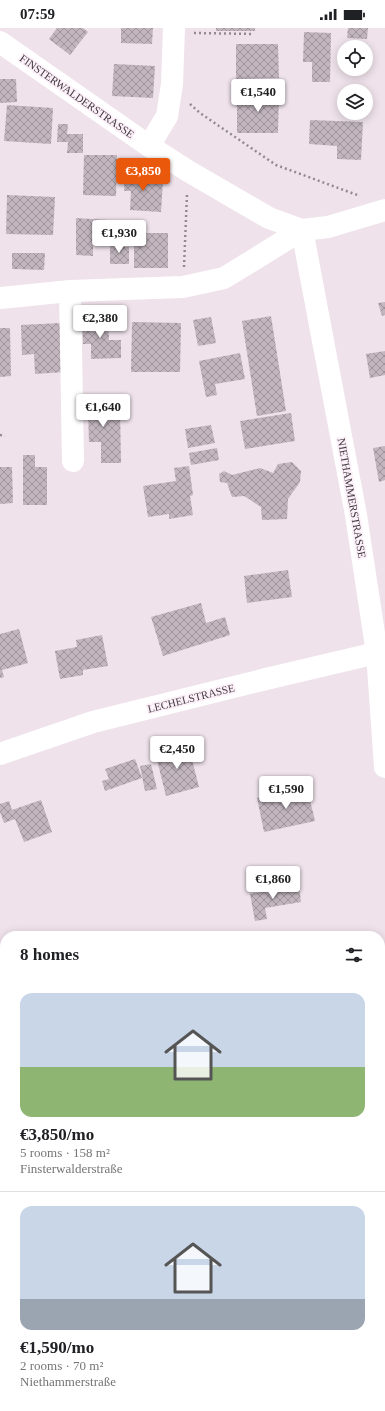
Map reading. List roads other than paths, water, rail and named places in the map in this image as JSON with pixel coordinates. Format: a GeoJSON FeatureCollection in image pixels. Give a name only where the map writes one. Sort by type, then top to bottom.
{"type":"FeatureCollection","features":[{"type":"Feature","properties":{"kind":"street"},"geometry":{"type":"LineString","coordinates":[[148,146],[167,116],[182,30]]}},
{"type":"Feature","properties":{"kind":"street","name":"FINSTERWALDERSTRASSE"},"geometry":{"type":"LineString","coordinates":[[0,42],[148,146],[188,171],[269,218],[302,230]]}},
{"type":"Feature","properties":{"kind":"street"},"geometry":{"type":"LineString","coordinates":[[0,298],[70,291],[183,287],[224,278],[302,230],[328,227],[385,209]]}},
{"type":"Feature","properties":{"kind":"street","name":"NIETHAMMERSTRASSE"},"geometry":{"type":"LineString","coordinates":[[302,230],[381,652],[385,768]]}},
{"type":"Feature","properties":{"kind":"street"},"geometry":{"type":"LineString","coordinates":[[70,291],[73,461]]}},
{"type":"Feature","properties":{"kind":"street","name":"LECHELSTRASSE"},"geometry":{"type":"LineString","coordinates":[[0,754],[93,722],[381,652]]}}]}
